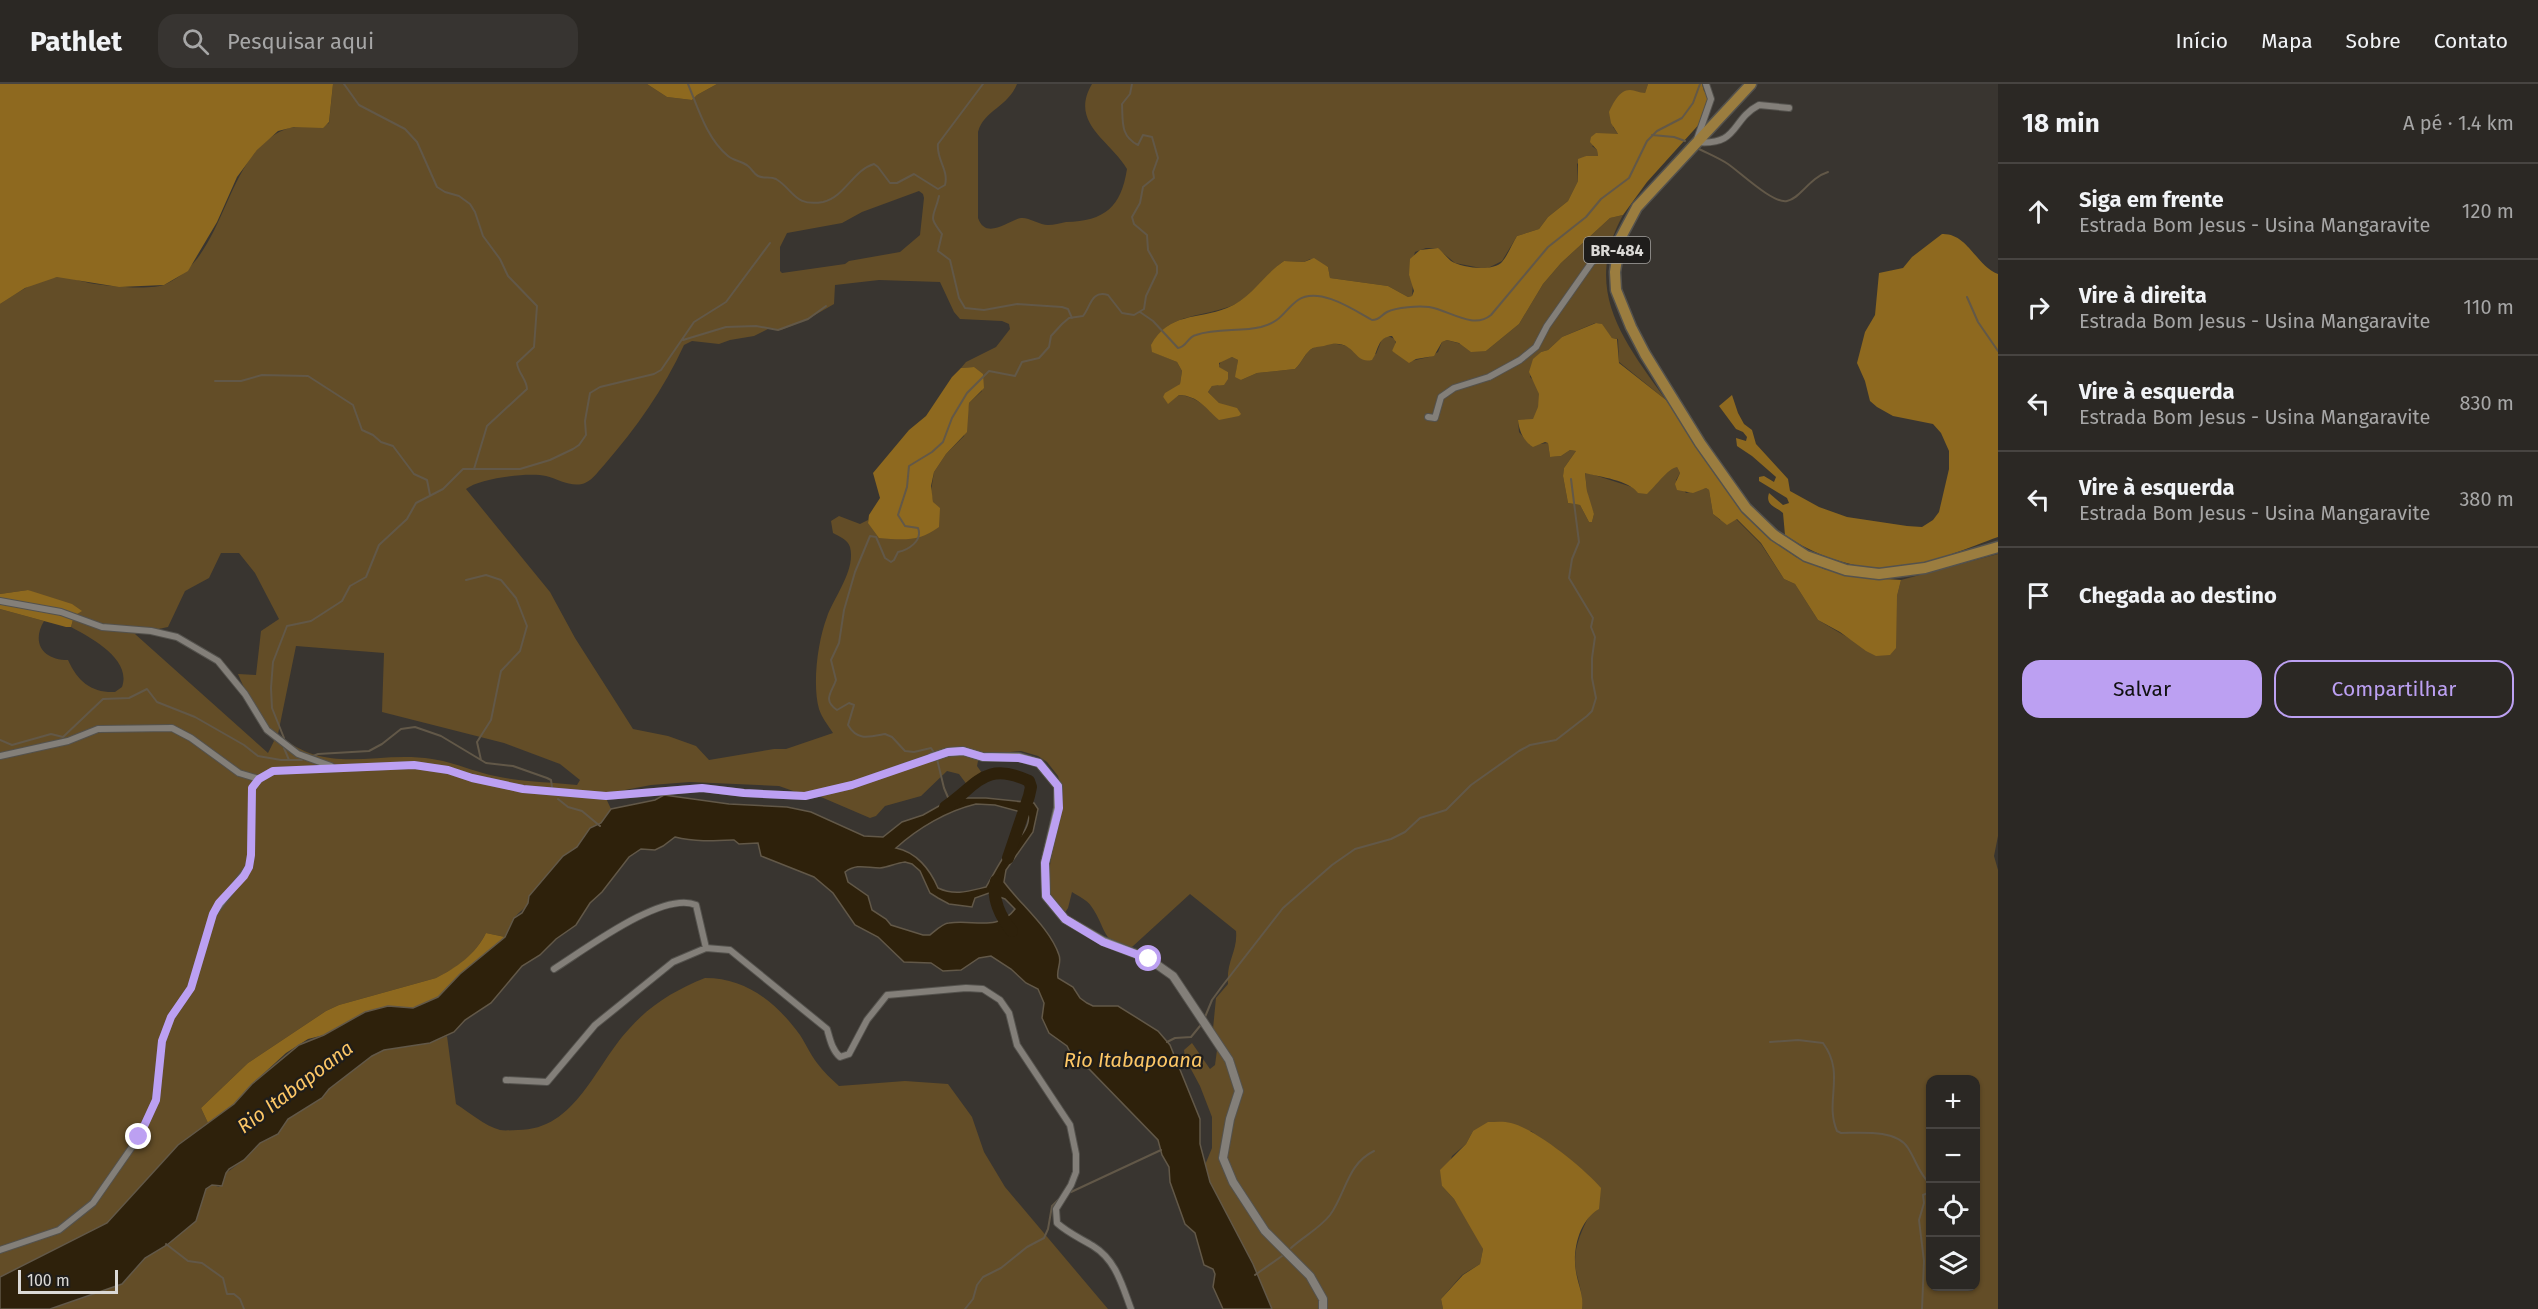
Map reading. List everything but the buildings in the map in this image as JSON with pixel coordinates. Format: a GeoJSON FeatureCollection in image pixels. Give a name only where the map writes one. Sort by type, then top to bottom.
{"type":"FeatureCollection","features":[{"type":"Feature","properties":{"kind":"main road","name":"BR-484"},"geometry":{"type":"LineString","coordinates":[[1751,84],[1636,207],[1620,239],[1616,251],[1616,290],[1631,327],[1700,443],[1746,508],[1774,535],[1806,556],[1824,563],[1870,573],[1925,568],[1998,547]]}},
{"type":"Feature","properties":{"kind":"street"},"geometry":{"type":"LineString","coordinates":[[1706,84],[1711,99],[1696,142],[1720,141],[1730,136],[1738,127],[1743,116],[1759,105],[1789,108]]}},
{"type":"Feature","properties":{"kind":"street"},"geometry":{"type":"LineString","coordinates":[[1428,417],[1435,417],[1441,398],[1455,388],[1489,377],[1520,360],[1536,347],[1547,326],[1592,262],[1603,254],[1616,251]]}},
{"type":"Feature","properties":{"kind":"street"},"geometry":{"type":"LineString","coordinates":[[0,601],[61,612],[102,627],[150,631],[177,637],[218,661],[245,694],[267,730],[298,754],[334,768]]}},
{"type":"Feature","properties":{"kind":"street"},"geometry":{"type":"LineString","coordinates":[[0,756],[68,741],[98,729],[172,728],[191,738],[238,773],[259,779]]}},
{"type":"Feature","properties":{"kind":"street"},"geometry":{"type":"LineString","coordinates":[[0,1250],[59,1230],[93,1203],[139,1137],[156,1100],[162,1041],[168,1023],[191,988],[213,914],[219,903],[244,876],[249,867],[252,788],[259,779],[273,771],[414,765],[448,770],[472,778],[523,789],[606,796],[702,788],[805,796],[852,785],[935,756],[963,751],[983,757],[1019,758],[1039,763],[1058,786],[1059,808],[1045,863],[1046,896],[1065,919],[1103,942],[1149,959],[1173,976],[1229,1060],[1239,1090],[1222,1158],[1233,1182],[1265,1231],[1310,1276],[1323,1299],[1323,1309]]}},
{"type":"Feature","properties":{"kind":"street"},"geometry":{"type":"LineString","coordinates":[[554,969],[638,916],[675,902],[688,902],[696,905],[706,948]]}},
{"type":"Feature","properties":{"kind":"street"},"geometry":{"type":"LineString","coordinates":[[506,1080],[546,1082],[595,1025],[673,962],[706,948],[730,950],[748,964],[827,1029],[836,1053],[840,1056],[849,1054],[867,1020],[887,995],[966,988],[983,989],[1000,1000],[1009,1013],[1017,1045],[1070,1125],[1076,1154],[1076,1172],[1056,1209],[1056,1219],[1067,1231],[1095,1247],[1108,1259],[1117,1272],[1131,1309]]}},
{"type":"Feature","properties":{"kind":"shaded area"},"geometry":{"type":"Polygon","coordinates":[[[0,84],[333,84],[329,122],[323,128],[294,127],[278,131],[257,150],[237,177],[217,222],[188,271],[164,285],[119,287],[57,277],[25,288],[0,304],[0,84]]]}},
{"type":"Feature","properties":{"kind":"shaded area"},"geometry":{"type":"Polygon","coordinates":[[[333,84],[647,84],[667,97],[692,100],[717,84],[1017,84],[1008,98],[985,118],[978,132],[978,218],[982,225],[992,229],[1021,218],[1048,225],[1091,219],[1101,215],[1115,202],[1127,169],[1088,120],[1085,110],[1086,98],[1092,84],[1648,84],[1645,93],[1639,93],[1613,127],[1618,134],[1610,135],[1592,146],[1597,150],[1598,156],[1586,156],[1577,164],[1578,181],[1568,201],[1548,217],[1539,229],[1517,236],[1502,261],[1486,269],[1455,263],[1437,248],[1426,248],[1415,252],[1409,275],[1413,284],[1412,296],[1408,297],[1388,286],[1330,278],[1328,267],[1310,259],[1304,262],[1284,261],[1239,302],[1175,322],[1164,329],[1157,338],[1153,352],[1177,362],[1182,371],[1180,384],[1163,397],[1168,403],[1179,395],[1194,399],[1217,414],[1232,417],[1208,392],[1212,386],[1218,386],[1228,372],[1218,367],[1221,361],[1232,357],[1238,360],[1236,373],[1241,380],[1257,373],[1295,369],[1310,350],[1326,344],[1343,345],[1376,354],[1382,339],[1388,336],[1395,339],[1396,346],[1392,351],[1411,361],[1429,357],[1438,352],[1442,342],[1447,340],[1486,351],[1519,324],[1543,284],[1561,263],[1610,218],[1623,215],[1611,242],[1606,267],[1607,291],[1613,313],[1623,335],[1666,400],[1619,362],[1618,339],[1612,338],[1601,324],[1595,323],[1562,337],[1548,350],[1537,356],[1530,377],[1539,392],[1538,409],[1533,420],[1518,420],[1519,432],[1530,445],[1548,443],[1550,457],[1561,456],[1570,450],[1576,451],[1564,468],[1563,476],[1568,503],[1580,505],[1589,522],[1592,522],[1594,514],[1588,500],[1585,472],[1635,488],[1677,467],[1680,473],[1676,480],[1686,493],[1706,488],[1709,490],[1713,514],[1720,520],[1736,519],[1761,544],[1784,579],[1795,584],[1818,620],[1852,640],[1897,596],[1901,580],[1998,554],[1998,836],[1994,856],[1998,870],[1998,1309],[1582,1309],[1582,1296],[1575,1259],[1580,1236],[1590,1214],[1572,1162],[1531,1131],[1473,1131],[1466,1144],[1452,1156],[1442,1186],[1454,1199],[1483,1249],[1480,1264],[1462,1275],[1441,1299],[1443,1309],[1272,1309],[1253,1264],[1210,1182],[1205,1165],[1212,1148],[1212,1117],[1200,1086],[1185,1058],[1184,1050],[1192,1043],[1210,1069],[1215,1065],[1217,1050],[1212,1039],[1216,998],[1228,984],[1236,931],[1190,894],[1132,947],[1122,946],[1110,939],[1089,904],[1072,892],[1068,908],[1062,917],[1047,894],[1062,791],[1058,776],[1047,762],[1038,756],[1021,751],[991,754],[978,761],[977,766],[987,780],[968,786],[959,774],[947,771],[921,796],[885,806],[876,816],[870,818],[821,797],[779,786],[690,782],[651,785],[604,794],[611,809],[601,823],[590,828],[577,847],[563,856],[530,896],[505,937],[486,933],[465,960],[436,978],[339,1005],[326,1011],[248,1063],[201,1108],[208,1123],[178,1145],[107,1223],[0,1277],[0,609],[44,621],[39,636],[42,649],[52,657],[68,660],[76,674],[87,685],[99,691],[115,692],[122,687],[124,677],[121,667],[108,651],[99,643],[71,627],[74,616],[28,590],[0,594],[0,304],[34,284],[57,277],[128,287],[166,284],[183,273],[197,259],[218,223],[245,166],[257,150],[274,135],[289,128],[321,126],[329,123],[333,84]],[[919,191],[862,212],[842,223],[787,233],[780,247],[780,271],[782,273],[845,264],[849,261],[900,252],[920,235],[924,198],[919,191]],[[879,280],[835,285],[834,304],[808,319],[781,330],[770,328],[754,336],[719,344],[692,341],[684,345],[668,377],[628,436],[594,477],[585,483],[575,484],[538,475],[517,475],[482,482],[466,489],[550,592],[575,638],[633,729],[668,736],[696,746],[709,760],[786,749],[833,733],[819,709],[816,687],[817,662],[824,627],[847,574],[851,556],[847,542],[833,533],[831,521],[839,516],[860,524],[868,520],[868,523],[933,502],[931,491],[934,472],[946,454],[964,436],[969,403],[982,391],[974,367],[961,368],[966,362],[996,347],[1010,329],[1009,324],[1002,321],[960,319],[954,312],[940,282],[879,280]],[[221,553],[209,578],[185,591],[168,627],[135,634],[268,753],[274,741],[252,706],[238,674],[256,675],[261,631],[279,619],[255,573],[239,553],[221,553]],[[296,646],[278,734],[296,747],[315,755],[333,758],[411,757],[440,760],[515,780],[577,785],[580,780],[560,764],[504,743],[382,712],[384,653],[296,646]]]}},
{"type":"Feature","properties":{"kind":"shaded area"},"geometry":{"type":"Polygon","coordinates":[[[647,84],[717,84],[692,100],[667,97],[647,84]]]}},
{"type":"Feature","properties":{"kind":"shaded area"},"geometry":{"type":"Polygon","coordinates":[[[1648,84],[1702,84],[1704,91],[1711,96],[1702,121],[1647,182],[1623,215],[1610,218],[1561,263],[1543,284],[1519,324],[1486,351],[1471,352],[1459,343],[1447,340],[1442,342],[1434,356],[1416,359],[1409,363],[1392,351],[1396,342],[1392,336],[1381,341],[1372,360],[1361,359],[1344,345],[1327,345],[1310,350],[1295,369],[1257,373],[1241,380],[1235,377],[1238,360],[1232,357],[1219,363],[1219,367],[1228,372],[1228,379],[1224,385],[1212,386],[1208,392],[1219,403],[1237,408],[1241,414],[1219,420],[1201,403],[1192,398],[1179,395],[1168,404],[1163,397],[1165,393],[1180,384],[1182,371],[1177,362],[1152,352],[1151,345],[1158,334],[1175,322],[1216,312],[1236,304],[1284,261],[1304,262],[1314,258],[1328,267],[1330,278],[1388,286],[1408,297],[1412,296],[1414,291],[1409,275],[1410,259],[1420,250],[1438,248],[1451,261],[1470,267],[1485,268],[1498,265],[1517,236],[1539,229],[1548,217],[1568,201],[1578,181],[1578,159],[1598,156],[1597,150],[1590,142],[1591,137],[1596,133],[1618,134],[1611,123],[1609,112],[1617,98],[1626,91],[1645,93],[1648,84]]]}},
{"type":"Feature","properties":{"kind":"shaded area"},"geometry":{"type":"Polygon","coordinates":[[[1942,234],[1959,239],[1990,270],[1998,274],[1998,537],[1933,561],[1906,567],[1866,567],[1824,556],[1785,535],[1783,513],[1772,505],[1768,497],[1769,493],[1783,505],[1789,503],[1787,498],[1759,481],[1759,477],[1764,476],[1774,482],[1776,477],[1737,446],[1736,438],[1746,441],[1747,437],[1736,429],[1719,406],[1732,395],[1744,424],[1752,430],[1756,444],[1788,479],[1790,491],[1819,507],[1847,517],[1907,526],[1922,527],[1933,520],[1939,512],[1949,469],[1949,451],[1941,433],[1933,424],[1893,416],[1877,407],[1870,401],[1857,363],[1865,332],[1875,315],[1879,273],[1903,268],[1912,257],[1942,234]]]}},
{"type":"Feature","properties":{"kind":"shaded area"},"geometry":{"type":"Polygon","coordinates":[[[1596,323],[1602,324],[1612,338],[1617,339],[1619,363],[1666,400],[1747,515],[1769,538],[1796,557],[1824,569],[1855,577],[1901,580],[1897,596],[1896,648],[1890,655],[1876,656],[1818,620],[1795,584],[1784,579],[1761,543],[1737,519],[1727,525],[1713,514],[1709,490],[1706,488],[1693,493],[1677,490],[1675,484],[1680,473],[1677,467],[1666,474],[1647,494],[1638,493],[1621,482],[1585,473],[1587,491],[1594,514],[1592,522],[1589,522],[1580,505],[1568,503],[1563,476],[1564,468],[1576,451],[1570,450],[1561,456],[1550,457],[1548,443],[1533,447],[1521,432],[1518,420],[1533,419],[1538,407],[1539,394],[1529,372],[1533,359],[1541,352],[1548,350],[1562,337],[1596,323]]]}},
{"type":"Feature","properties":{"kind":"shaded area"},"geometry":{"type":"Polygon","coordinates":[[[974,367],[983,374],[984,388],[969,403],[967,432],[946,454],[934,472],[931,486],[933,502],[940,508],[939,527],[918,538],[879,538],[868,523],[869,515],[880,498],[873,473],[909,430],[926,416],[952,377],[961,368],[974,367]]]}},
{"type":"Feature","properties":{"kind":"shaded area"},"geometry":{"type":"Polygon","coordinates":[[[28,590],[72,604],[82,611],[74,616],[71,627],[66,627],[0,609],[0,594],[28,590]]]}},
{"type":"Feature","properties":{"kind":"shaded area"},"geometry":{"type":"Polygon","coordinates":[[[486,933],[505,937],[460,974],[438,997],[413,1008],[365,1012],[324,1035],[308,1039],[286,1053],[234,1104],[208,1123],[201,1108],[248,1063],[326,1011],[339,1005],[436,978],[471,954],[486,933]]]}},
{"type":"Feature","properties":{"kind":"shaded area"},"geometry":{"type":"Polygon","coordinates":[[[705,978],[734,982],[747,987],[770,1002],[791,1023],[817,1063],[839,1086],[905,1081],[948,1084],[972,1117],[984,1152],[1005,1187],[1108,1309],[50,1309],[122,1284],[145,1258],[167,1245],[196,1221],[206,1189],[213,1185],[219,1187],[226,1173],[244,1160],[260,1143],[278,1134],[288,1119],[322,1098],[329,1089],[372,1056],[384,1050],[430,1043],[447,1036],[456,1104],[500,1130],[538,1127],[555,1119],[570,1108],[629,1029],[654,1005],[705,978]]]}},
{"type":"Feature","properties":{"kind":"shaded area"},"geometry":{"type":"Polygon","coordinates":[[[1488,1122],[1511,1123],[1533,1133],[1572,1161],[1601,1188],[1599,1209],[1586,1221],[1576,1246],[1575,1264],[1582,1295],[1582,1309],[1443,1309],[1441,1299],[1463,1275],[1480,1264],[1483,1249],[1454,1199],[1442,1186],[1440,1170],[1466,1144],[1473,1131],[1488,1122]]]}},
{"type":"Feature","properties":{"kind":"water","name":"Rio Itabapoana"},"geometry":{"type":"Polygon","coordinates":[[[664,795],[729,804],[787,807],[811,812],[864,836],[883,837],[902,822],[923,815],[953,798],[986,798],[1034,803],[1038,809],[1033,832],[1006,870],[1004,882],[1042,926],[1055,945],[1060,958],[1058,978],[1073,987],[1080,998],[1093,1006],[1118,1006],[1158,1031],[1170,1045],[1200,1119],[1200,1144],[1210,1182],[1253,1264],[1272,1309],[1223,1309],[1213,1287],[1215,1274],[1213,1269],[1204,1265],[1195,1233],[1185,1224],[1170,1182],[1169,1167],[1162,1155],[1158,1140],[1089,1069],[1076,1064],[1067,1046],[1049,1033],[1042,1018],[1044,1003],[1038,989],[1026,983],[1011,969],[991,956],[979,958],[961,970],[943,971],[931,963],[904,962],[878,937],[855,925],[833,893],[814,877],[761,856],[758,843],[739,844],[734,840],[711,841],[675,837],[655,850],[641,849],[629,857],[602,892],[590,903],[576,925],[556,939],[540,955],[522,966],[491,1003],[465,1020],[454,1032],[430,1043],[384,1050],[372,1056],[329,1089],[322,1098],[288,1119],[278,1134],[260,1143],[244,1160],[229,1169],[222,1186],[212,1185],[206,1189],[196,1221],[167,1245],[145,1258],[122,1284],[50,1309],[0,1309],[0,1277],[107,1223],[178,1145],[234,1104],[252,1084],[299,1045],[324,1035],[365,1012],[388,1006],[413,1008],[438,997],[460,974],[505,937],[514,918],[522,913],[528,903],[529,896],[563,856],[577,847],[590,828],[601,823],[611,809],[655,800],[664,795]],[[976,804],[933,821],[896,848],[910,853],[922,862],[938,888],[956,892],[986,887],[1003,858],[1027,826],[1028,814],[995,805],[976,804]],[[905,862],[880,868],[858,867],[845,872],[848,882],[868,896],[872,910],[891,925],[930,935],[947,923],[993,922],[1008,916],[1015,909],[1005,899],[989,893],[975,898],[972,907],[949,904],[930,893],[920,871],[912,864],[905,862]]]}},
{"type":"Feature","properties":{"kind":"waterway"},"geometry":{"type":"LineString","coordinates":[[344,84],[359,105],[405,129],[417,142],[437,187],[459,196],[470,204],[483,236],[500,259],[508,276],[537,306],[534,347],[517,363],[527,389],[487,426],[474,469]]}},
{"type":"Feature","properties":{"kind":"waterway"},"geometry":{"type":"LineString","coordinates":[[688,84],[704,123],[721,149],[730,158],[748,166],[758,176],[776,179],[800,200],[813,203],[831,199],[860,172],[874,164],[890,183],[897,183],[914,174],[938,189]]}},
{"type":"Feature","properties":{"kind":"waterway"},"geometry":{"type":"LineString","coordinates":[[938,189],[945,185],[946,180],[938,144],[983,84]]}},
{"type":"Feature","properties":{"kind":"waterway"},"geometry":{"type":"LineString","coordinates":[[935,754],[931,748],[914,752],[905,751],[892,737],[885,734],[859,736],[848,725],[854,705],[849,703],[837,710],[830,703],[829,696],[836,680],[831,660],[839,643],[844,610],[855,572],[870,536],[876,537],[885,558],[891,562],[898,552],[917,541],[918,528],[905,526],[898,515],[907,487],[909,466],[932,452],[943,442],[952,418],[967,393],[989,371],[1015,376],[1022,362],[1039,358],[1049,347],[1051,336],[1062,324],[1069,318],[1083,316],[1092,300],[1098,295],[1108,295],[1122,313],[1134,315],[1144,309],[1146,296],[1157,273],[1157,266],[1148,250],[1147,235],[1134,224],[1132,217],[1140,203],[1143,187],[1154,178],[1153,172],[1158,158],[1152,137],[1143,135],[1138,145],[1125,133],[1122,104],[1130,94],[1132,84]]}},
{"type":"Feature","properties":{"kind":"waterway"},"geometry":{"type":"LineString","coordinates":[[1140,312],[1153,321],[1178,348],[1193,336],[1204,333],[1268,325],[1306,296],[1336,301],[1372,320],[1391,310],[1419,307],[1437,309],[1469,320],[1484,319],[1491,315],[1548,247],[1586,217],[1601,199],[1629,178],[1647,141],[1657,131],[1682,118],[1693,103],[1700,84]]}},
{"type":"Feature","properties":{"kind":"waterway"},"geometry":{"type":"LineString","coordinates":[[1652,135],[1674,137],[1685,141]]}},
{"type":"Feature","properties":{"kind":"waterway"},"geometry":{"type":"LineString","coordinates":[[1699,149],[1725,162],[1766,193],[1781,201],[1797,196],[1821,175],[1828,172]]}},
{"type":"Feature","properties":{"kind":"waterway"},"geometry":{"type":"LineString","coordinates":[[939,196],[933,216],[934,223],[942,234],[938,251],[950,260],[959,298],[965,308],[984,310],[1017,304],[1062,307],[1068,309],[1072,318]]}},
{"type":"Feature","properties":{"kind":"waterway"},"geometry":{"type":"LineString","coordinates":[[284,738],[272,708],[271,688],[273,662],[287,626],[311,621],[342,601],[350,586],[366,577],[379,545],[407,519],[416,503],[443,489],[463,469],[520,469],[550,460],[579,445],[586,435],[585,421],[590,393],[600,387],[654,374],[661,370],[694,322],[726,302],[770,243]]}},
{"type":"Feature","properties":{"kind":"waterway"},"geometry":{"type":"LineString","coordinates":[[1967,297],[1978,322],[1998,351]]}},
{"type":"Feature","properties":{"kind":"waterway"},"geometry":{"type":"LineString","coordinates":[[683,340],[726,327],[756,326],[778,330],[808,319],[826,306]]}},
{"type":"Feature","properties":{"kind":"waterway"},"geometry":{"type":"LineString","coordinates":[[215,381],[241,381],[262,375],[308,376],[353,405],[362,430],[381,442],[393,446],[414,474],[427,480],[430,495]]}},
{"type":"Feature","properties":{"kind":"waterway"},"geometry":{"type":"LineString","coordinates":[[1205,1017],[1212,1000],[1283,908],[1332,865],[1355,849],[1391,839],[1405,832],[1420,818],[1446,810],[1471,785],[1519,751],[1530,745],[1556,740],[1592,711],[1596,698],[1592,678],[1595,637],[1591,627],[1593,618],[1569,578],[1572,559],[1579,542],[1571,479]]}},
{"type":"Feature","properties":{"kind":"waterway"},"geometry":{"type":"LineString","coordinates":[[466,580],[486,575],[501,580],[516,598],[527,626],[520,651],[501,671],[491,720],[477,742],[481,760]]}},
{"type":"Feature","properties":{"kind":"waterway"},"geometry":{"type":"LineString","coordinates":[[0,740],[12,745],[51,734],[63,737],[103,699],[129,698],[147,689],[157,702],[195,717],[244,745],[258,756],[281,760],[302,760]]}},
{"type":"Feature","properties":{"kind":"waterway"},"geometry":{"type":"LineString","coordinates":[[311,757],[318,754],[369,751],[401,729],[415,727],[441,736],[486,763],[513,766],[547,778],[551,780],[552,787]]}},
{"type":"Feature","properties":{"kind":"waterway"},"geometry":{"type":"LineString","coordinates":[[284,748],[289,760]]}},
{"type":"Feature","properties":{"kind":"waterway"},"geometry":{"type":"LineString","coordinates":[[937,759],[950,802]]}},
{"type":"Feature","properties":{"kind":"waterway","name":"Rio Itabapoana"},"geometry":{"type":"LineString","coordinates":[[945,807],[982,778],[991,774],[1014,775],[1029,781],[1031,787],[1029,796],[1008,858]]}},
{"type":"Feature","properties":{"kind":"waterway"},"geometry":{"type":"LineString","coordinates":[[558,799],[568,807],[582,811],[600,826]]}},
{"type":"Feature","properties":{"kind":"waterway","name":"Rio Itabapoana"},"geometry":{"type":"LineString","coordinates":[[996,881],[995,894],[998,908],[1012,931]]}},
{"type":"Feature","properties":{"kind":"waterway"},"geometry":{"type":"LineString","coordinates":[[1167,1042],[1175,1038],[1191,1037],[1200,1026]]}},
{"type":"Feature","properties":{"kind":"waterway"},"geometry":{"type":"LineString","coordinates":[[1770,1042],[1798,1040],[1823,1043],[1830,1054],[1833,1066],[1833,1109],[1837,1131],[1877,1133],[1895,1138],[1908,1148],[1929,1183]]}},
{"type":"Feature","properties":{"kind":"waterway"},"geometry":{"type":"LineString","coordinates":[[1071,1192],[1161,1150]]}},
{"type":"Feature","properties":{"kind":"waterway"},"geometry":{"type":"LineString","coordinates":[[1291,1248],[1330,1215],[1352,1171],[1358,1163],[1374,1151]]}},
{"type":"Feature","properties":{"kind":"waterway"},"geometry":{"type":"LineString","coordinates":[[1922,1309],[1924,1261],[1919,1220],[1924,1203],[1923,1195],[1926,1194]]}},
{"type":"Feature","properties":{"kind":"waterway"},"geometry":{"type":"LineString","coordinates":[[965,1309],[973,1299],[977,1285],[983,1277],[1001,1268],[1027,1247],[1044,1238],[1052,1206],[1059,1199]]}},
{"type":"Feature","properties":{"kind":"waterway"},"geometry":{"type":"LineString","coordinates":[[166,1244],[188,1261],[202,1263],[223,1278],[227,1294],[234,1294],[240,1299],[244,1309]]}},
{"type":"Feature","properties":{"kind":"waterway"},"geometry":{"type":"LineString","coordinates":[[1255,1275],[1282,1256]]}},
{"type":"Feature","properties":{"kind":"route"},"geometry":{"type":"LineString","coordinates":[[139,1137],[156,1100],[162,1041],[166,1029],[171,1017],[191,988],[213,914],[219,903],[244,876],[249,867],[252,788],[259,779],[273,771],[414,765],[448,770],[472,778],[523,789],[606,796],[702,788],[805,796],[852,785],[948,752],[963,751],[983,757],[1019,758],[1039,763],[1058,786],[1059,808],[1045,863],[1046,896],[1065,919],[1103,942],[1149,959]]}}]}
